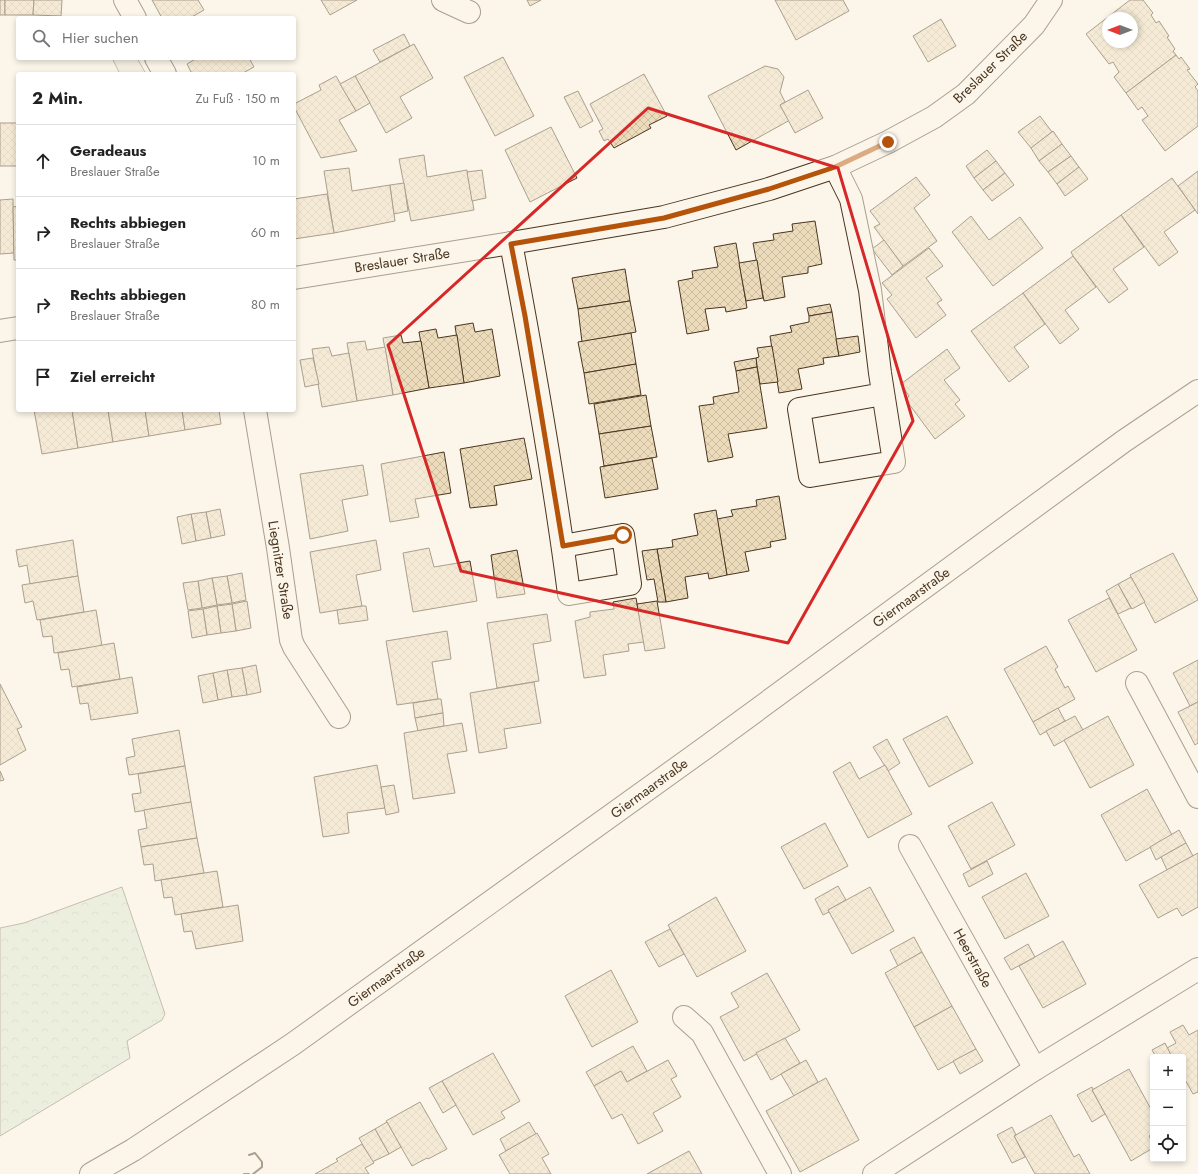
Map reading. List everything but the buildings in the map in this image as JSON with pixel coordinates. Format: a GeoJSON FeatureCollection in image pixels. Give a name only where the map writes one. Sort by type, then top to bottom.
{"type":"FeatureCollection","features":[{"type":"Feature","properties":{"kind":"street"},"geometry":{"type":"LineString","coordinates":[[125,0],[134,16]]}},
{"type":"Feature","properties":{"kind":"street"},"geometry":{"type":"LineString","coordinates":[[443,0],[469,12]]}},
{"type":"Feature","properties":{"kind":"street","name":"Breslauer Straße"},"geometry":{"type":"LineString","coordinates":[[296,278],[664,218],[769,189],[835,167],[888,142],[934,117],[966,94],[1034,25],[1051,0]]}},
{"type":"Feature","properties":{"kind":"street"},"geometry":{"type":"LineString","coordinates":[[157,60],[164,72]]}},
{"type":"Feature","properties":{"kind":"street"},"geometry":{"type":"LineString","coordinates":[[835,167],[851,199],[870,290],[883,394],[894,462],[810,476],[799,409],[883,394]]}},
{"type":"Feature","properties":{"kind":"street"},"geometry":{"type":"LineString","coordinates":[[511,244],[525,316],[563,546]]}},
{"type":"Feature","properties":{"kind":"street"},"geometry":{"type":"LineString","coordinates":[[0,331],[16,328]]}},
{"type":"Feature","properties":{"kind":"street","name":"Giermaarstraße"},"geometry":{"type":"LineString","coordinates":[[92,1174],[133,1150],[293,1044],[698,753],[1124,441],[1198,391]]}},
{"type":"Feature","properties":{"kind":"street","name":"Liegnitzer Straße"},"geometry":{"type":"LineString","coordinates":[[255,412],[278,548],[291,640],[339,717]]}},
{"type":"Feature","properties":{"kind":"street"},"geometry":{"type":"LineString","coordinates":[[1137,684],[1198,797]]}},
{"type":"Feature","properties":{"kind":"street","name":"Heerstraße"},"geometry":{"type":"LineString","coordinates":[[910,846],[1035,1070]]}},
{"type":"Feature","properties":{"kind":"street"},"geometry":{"type":"LineString","coordinates":[[874,1174],[1035,1070],[1198,969]]}},
{"type":"Feature","properties":{"kind":"street"},"geometry":{"type":"LineString","coordinates":[[684,1017],[702,1032],[780,1174]]}},
{"type":"Feature","properties":{"kind":"highlighted area"},"geometry":{"type":"Polygon","coordinates":[[[648,108],[838,168],[913,421],[788,643],[461,571],[388,345],[648,108]]]}},
{"type":"Feature","properties":{"kind":"green space"},"geometry":{"type":"Polygon","coordinates":[[[122,887],[165,1014],[162,1020],[127,1041],[130,1058],[0,1136],[0,928],[24,923],[122,887]]]}},
{"type":"Feature","properties":{"kind":"shaded area"},"geometry":{"type":"Polygon","coordinates":[[[113,60],[138,60],[145,72],[119,72],[113,60]]]}},
{"type":"Feature","properties":{"kind":"wall"},"geometry":{"type":"LineString","coordinates":[[249,1155],[255,1153],[262,1162],[262,1167],[253,1174]]}},
{"type":"Feature","properties":{"kind":"wall"},"geometry":{"type":"LineString","coordinates":[[244,1174],[249,1174]]}},
{"type":"Feature","properties":{"kind":"route"},"geometry":{"type":"LineString","coordinates":[[623,535],[563,546],[525,316],[511,244],[664,218],[769,189],[835,167],[888,142]]}}]}
